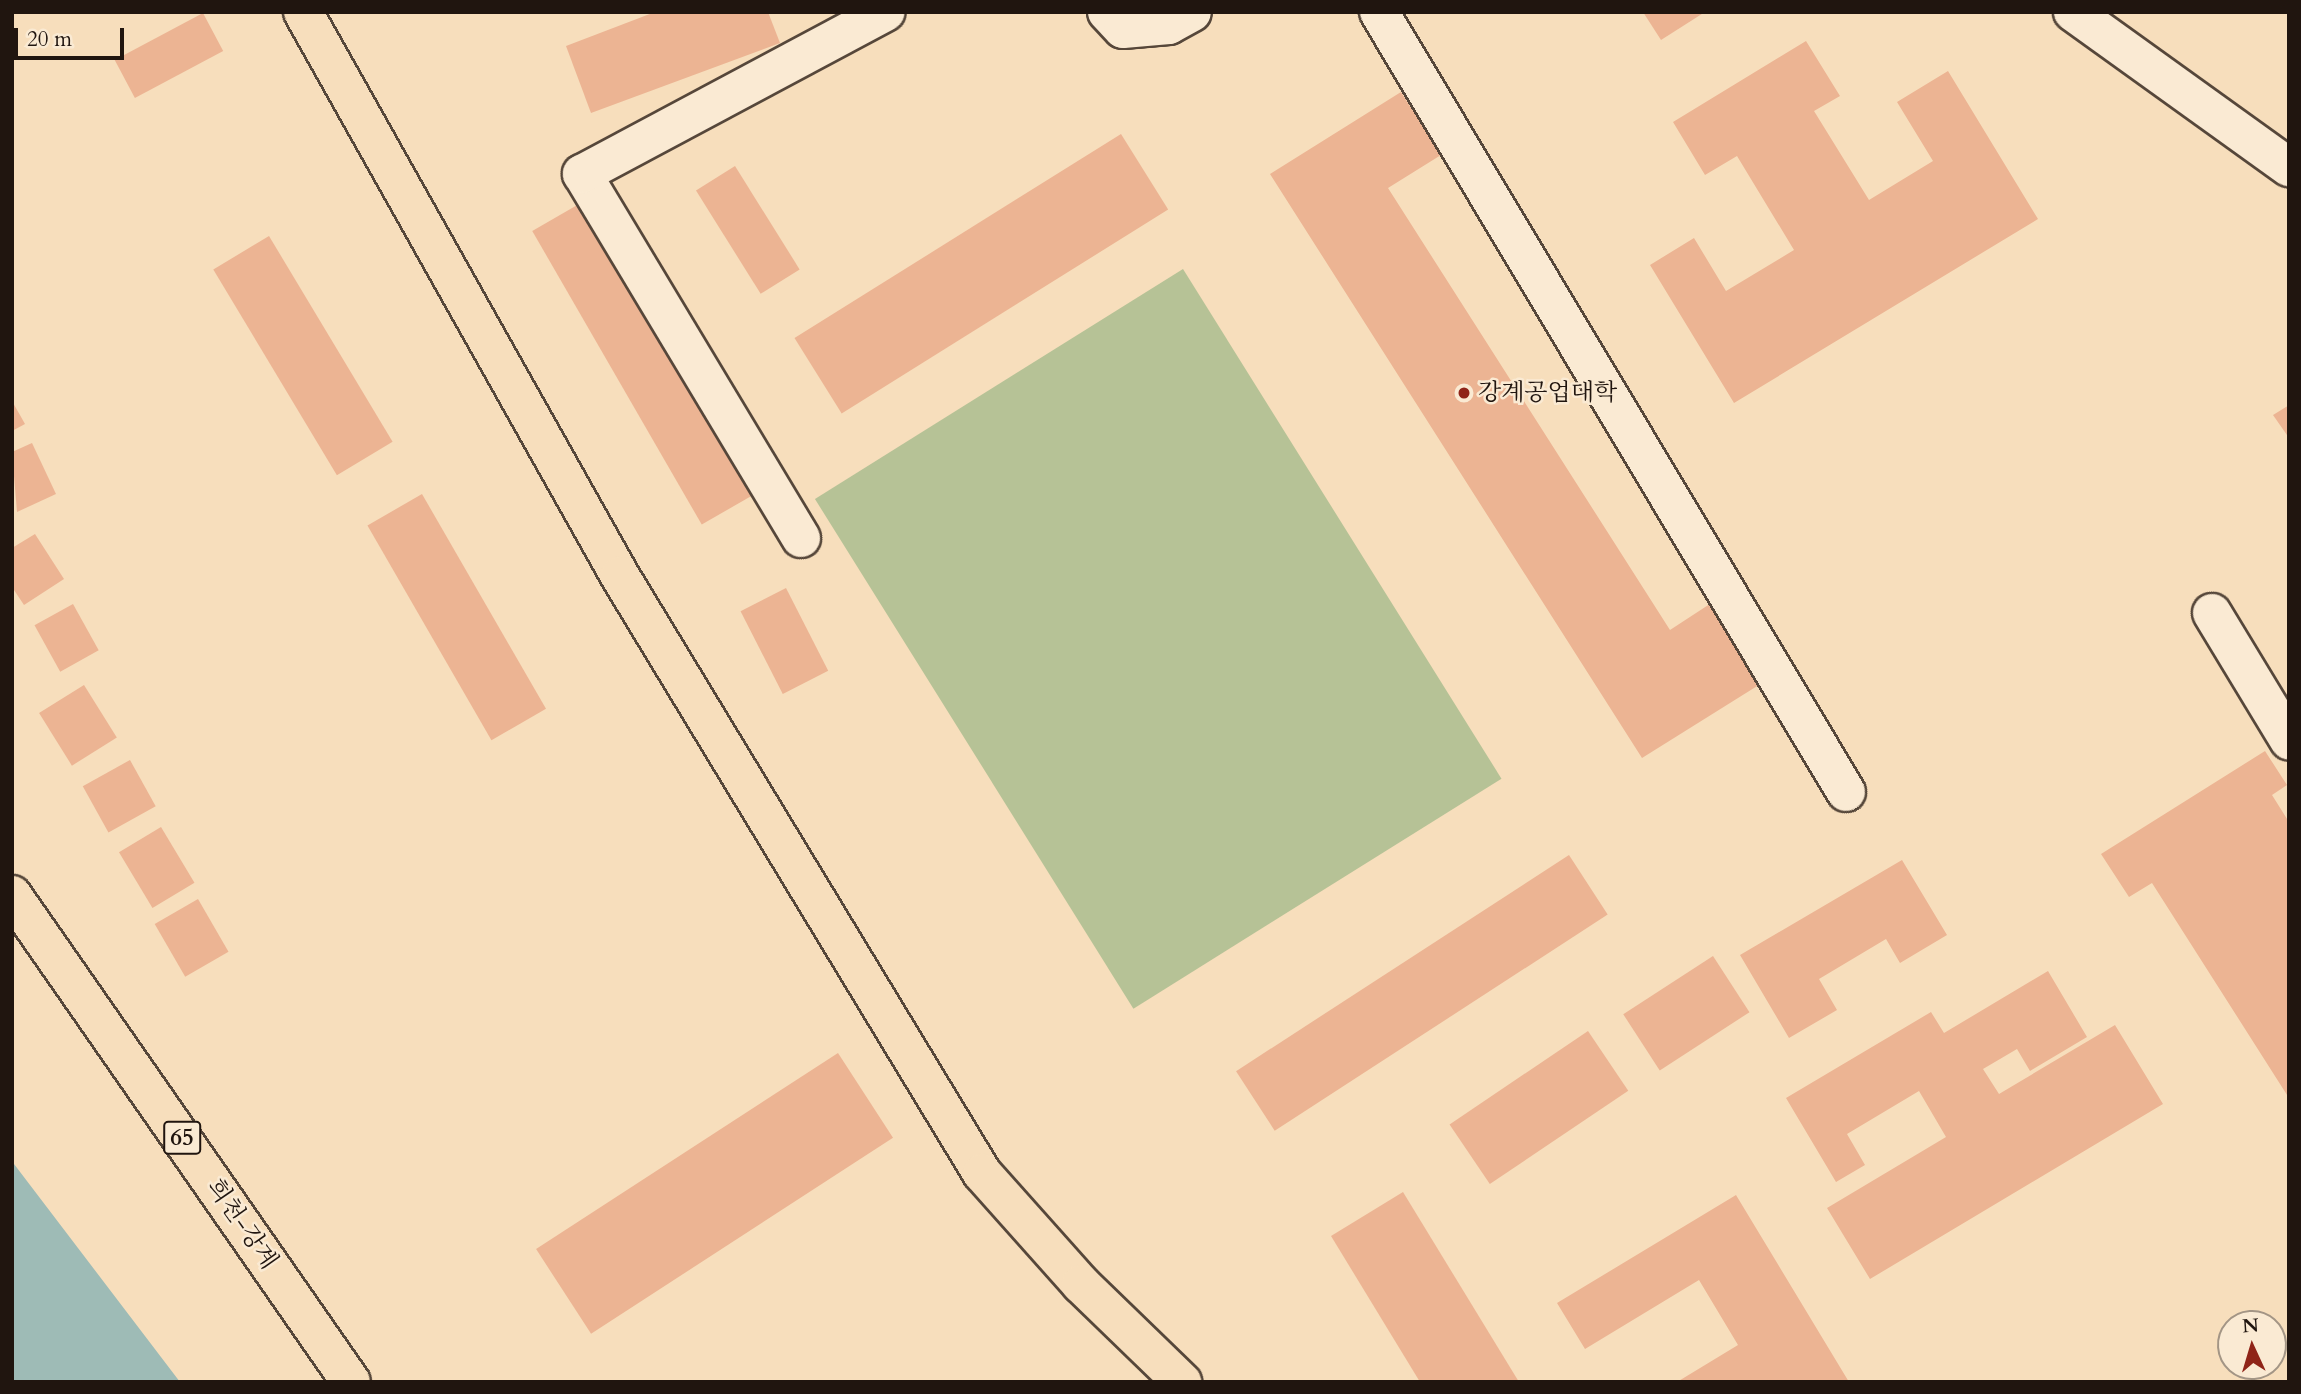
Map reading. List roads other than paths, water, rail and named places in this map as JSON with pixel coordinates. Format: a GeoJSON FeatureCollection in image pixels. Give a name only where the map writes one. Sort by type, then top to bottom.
{"type":"FeatureCollection","features":[{"type":"Feature","properties":{"kind":"main road"},"geometry":{"type":"LineString","coordinates":[[303,12],[620,576],[982,1173],[1081,1284],[1182,1382]]}},
{"type":"Feature","properties":{"kind":"main road","name":"희천-강계"},"geometry":{"type":"LineString","coordinates":[[12,895],[351,1382]]}},
{"type":"Feature","properties":{"kind":"street"},"geometry":{"type":"LineString","coordinates":[[801,538],[582,174],[885,12]]}},
{"type":"Feature","properties":{"kind":"street"},"geometry":{"type":"LineString","coordinates":[[1107,12],[1123,29],[1169,25],[1192,12]]}},
{"type":"Feature","properties":{"kind":"street"},"geometry":{"type":"LineString","coordinates":[[1379,12],[1846,792]]}},
{"type":"Feature","properties":{"kind":"street"},"geometry":{"type":"LineString","coordinates":[[2073,12],[2289,167]]}},
{"type":"Feature","properties":{"kind":"street"},"geometry":{"type":"LineString","coordinates":[[2212,612],[2289,740]]}},
{"type":"Feature","properties":{"kind":"water"},"geometry":{"type":"Polygon","coordinates":[[[12,1161],[14,1164],[180,1382],[12,1382],[12,1161]]]}},
{"type":"Feature","properties":{"kind":"place","name":"강계공업대학"},"geometry":{"type":"Point","coordinates":[1464,393]}}]}
